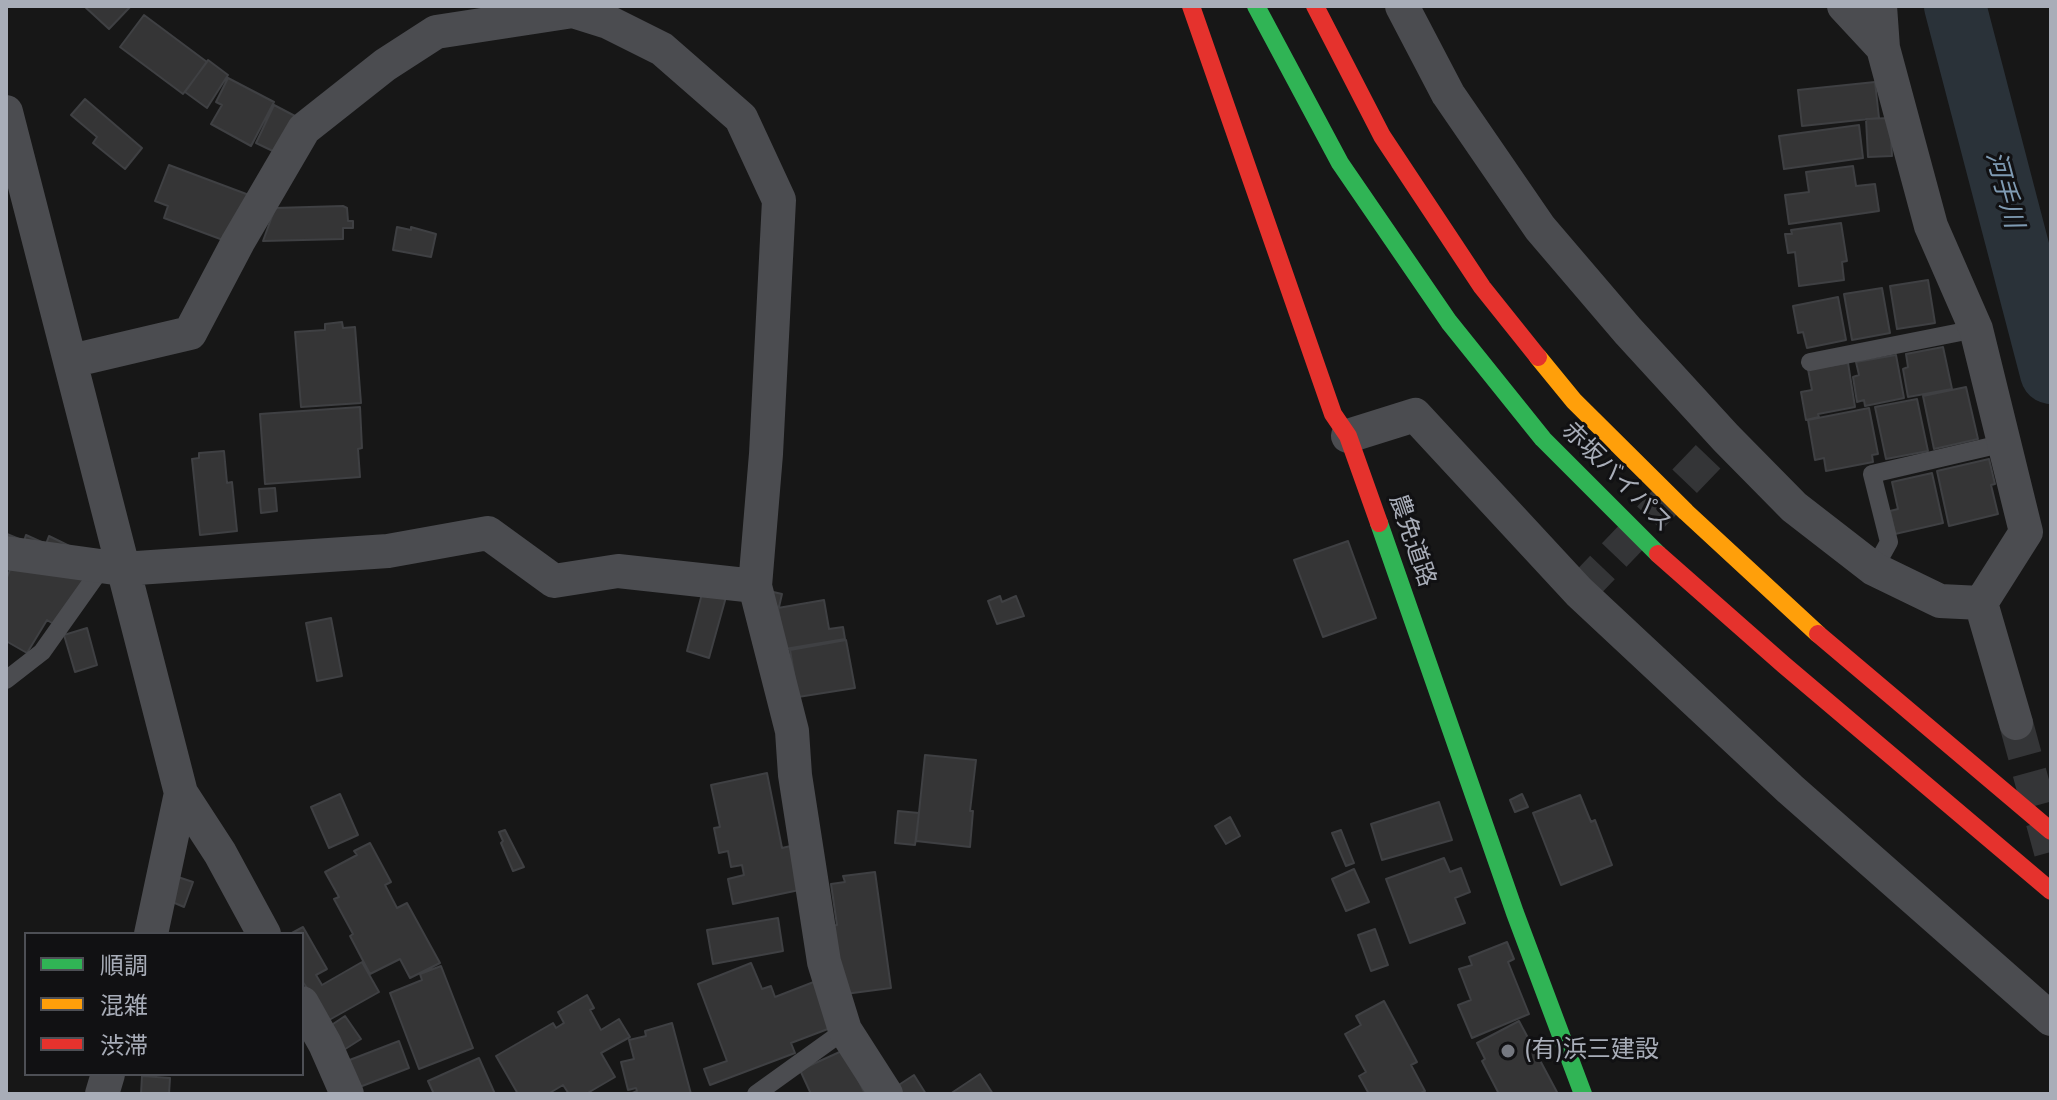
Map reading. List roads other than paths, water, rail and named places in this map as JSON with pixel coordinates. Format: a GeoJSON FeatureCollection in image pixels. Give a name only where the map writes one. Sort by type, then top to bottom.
{"type":"FeatureCollection","features":[{"type":"Feature","properties":{"kind":"main road","name":"農免道路"},"geometry":{"type":"LineString","coordinates":[[1191,6],[1333,414],[1348,436],[1515,913],[1583,1094]]}},
{"type":"Feature","properties":{"kind":"main road","name":"赤坂バイパス"},"geometry":{"type":"LineString","coordinates":[[1256,6],[1340,163],[1449,322],[1543,439],[1662,558],[2051,891]]}},
{"type":"Feature","properties":{"kind":"main road","name":"赤坂バイパス"},"geometry":{"type":"LineString","coordinates":[[1315,6],[1382,136],[1482,287],[1574,401],[1807,625],[2051,831]]}},
{"type":"Feature","properties":{"kind":"street"},"geometry":{"type":"LineString","coordinates":[[1402,6],[1448,94],[1540,228],[1628,331],[1784,498],[1874,569],[1940,601],[1981,603]]}},
{"type":"Feature","properties":{"kind":"street"},"geometry":{"type":"LineString","coordinates":[[1844,6],[1883,48]]}},
{"type":"Feature","properties":{"kind":"street"},"geometry":{"type":"LineString","coordinates":[[1880,6],[1883,48],[1931,226],[1976,329],[2026,532],[1981,603],[2016,723]]}},
{"type":"Feature","properties":{"kind":"street"},"geometry":{"type":"LineString","coordinates":[[71,361],[190,333],[238,242],[304,129],[385,65],[436,32],[573,11],[608,22],[662,49],[741,118],[779,200],[766,454],[755,586],[792,731],[795,775],[824,962],[845,1030],[886,1094]]}},
{"type":"Feature","properties":{"kind":"street"},"geometry":{"type":"LineString","coordinates":[[6,112],[71,361],[113,568],[181,793],[220,853],[263,932]]}},
{"type":"Feature","properties":{"kind":"street"},"geometry":{"type":"LineString","coordinates":[[1348,436],[1415,415],[1579,592],[1790,789],[2051,1019]]}},
{"type":"Feature","properties":{"kind":"street"},"geometry":{"type":"LineString","coordinates":[[6,553],[113,568],[388,551],[488,533],[554,581],[618,571],[755,586]]}},
{"type":"Feature","properties":{"kind":"street"},"geometry":{"type":"LineString","coordinates":[[151,932],[181,793]]}},
{"type":"Feature","properties":{"kind":"street"},"geometry":{"type":"LineString","coordinates":[[304,1007],[347,1094]]}},
{"type":"Feature","properties":{"kind":"lane"},"geometry":{"type":"LineString","coordinates":[[1810,362],[1976,329]]}},
{"type":"Feature","properties":{"kind":"lane"},"geometry":{"type":"LineString","coordinates":[[1874,569],[1889,542],[1872,474],[2005,443]]}},
{"type":"Feature","properties":{"kind":"lane"},"geometry":{"type":"LineString","coordinates":[[6,680],[42,652],[113,568]]}},
{"type":"Feature","properties":{"kind":"lane"},"geometry":{"type":"LineString","coordinates":[[756,1094],[845,1030]]}},
{"type":"Feature","properties":{"kind":"waterway","name":"河手川"},"geometry":{"type":"LineString","coordinates":[[1955,6],[2051,373]]}},
{"type":"Feature","properties":{"kind":"tunnel"},"geometry":{"type":"LineString","coordinates":[[1579,592],[1726,438]]}},
{"type":"Feature","properties":{"kind":"tunnel"},"geometry":{"type":"LineString","coordinates":[[2016,723],[2051,852]]}},
{"type":"Feature","properties":{"kind":"place","name":"(有)浜三建設"},"geometry":{"type":"Point","coordinates":[1508,1051]}}]}
